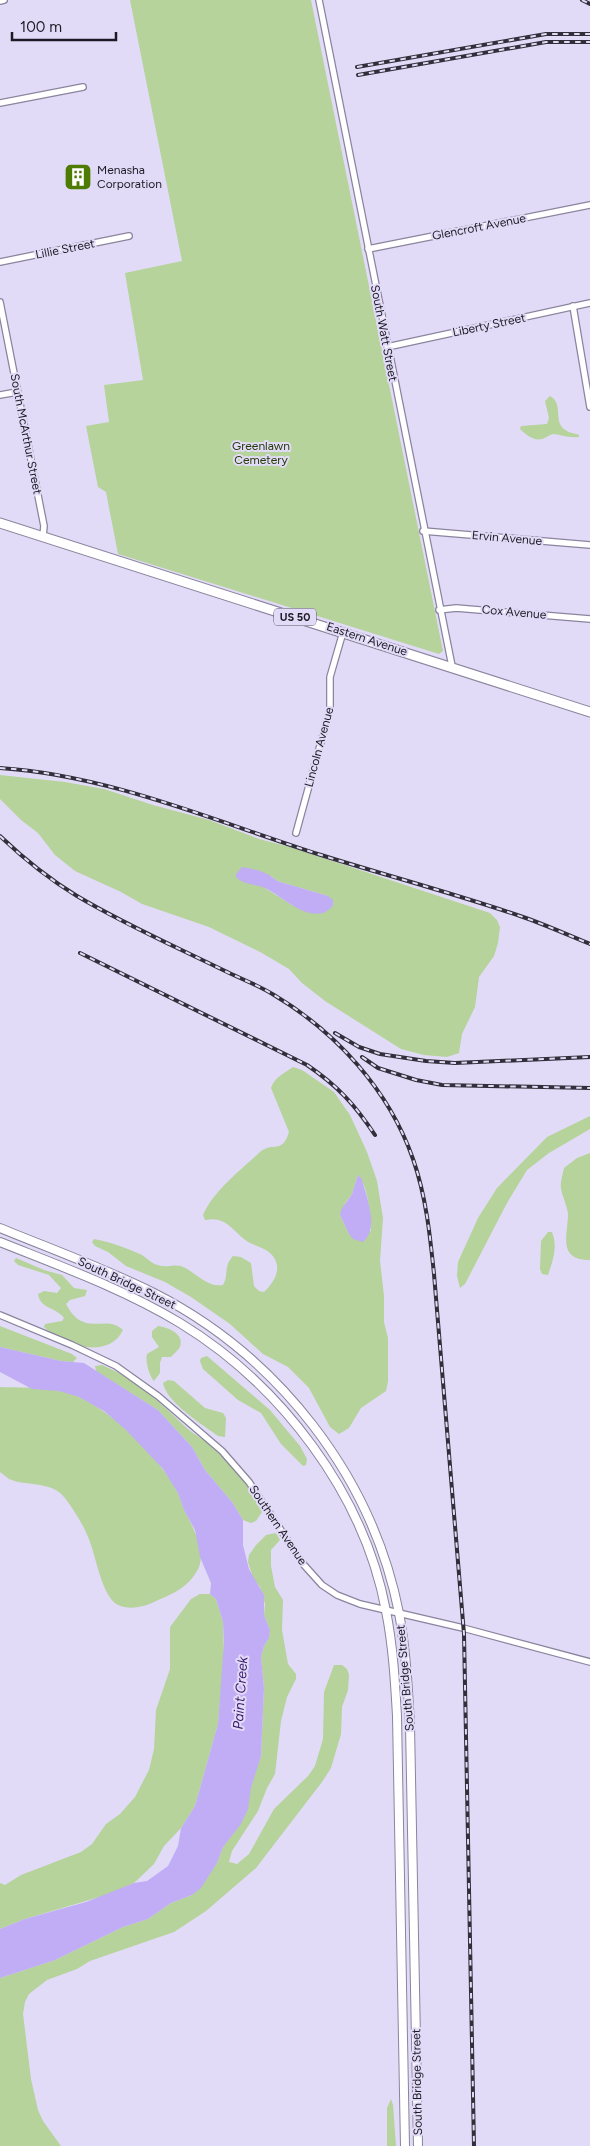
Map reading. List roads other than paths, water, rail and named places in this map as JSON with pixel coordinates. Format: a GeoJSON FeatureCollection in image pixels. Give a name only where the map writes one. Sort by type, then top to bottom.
{"type":"FeatureCollection","features":[{"type":"Feature","properties":{"kind":"main road","name":"Eastern Avenue"},"geometry":{"type":"LineString","coordinates":[[0,522],[590,712]]}},
{"type":"Feature","properties":{"kind":"main road","name":"South Bridge Street"},"geometry":{"type":"LineString","coordinates":[[0,1228],[154,1293],[195,1316],[260,1367],[306,1416],[325,1441],[355,1489],[389,1572],[399,1613],[406,1661],[410,1726],[418,2146]]}},
{"type":"Feature","properties":{"kind":"main road","name":"South Bridge Street"},"geometry":{"type":"LineString","coordinates":[[0,1242],[148,1305],[205,1339],[255,1380],[305,1435],[326,1465],[355,1518],[371,1557],[386,1609],[394,1666],[397,1716],[405,2146]]}},
{"type":"Feature","properties":{"kind":"street"},"geometry":{"type":"LineString","coordinates":[[0,1],[4,0]]}},
{"type":"Feature","properties":{"kind":"street","name":"South Watt Street"},"geometry":{"type":"LineString","coordinates":[[319,0],[423,531],[452,666]]}},
{"type":"Feature","properties":{"kind":"street"},"geometry":{"type":"LineString","coordinates":[[0,103],[83,87]]}},
{"type":"Feature","properties":{"kind":"street","name":"Glencroft Avenue"},"geometry":{"type":"LineString","coordinates":[[368,250],[590,205]]}},
{"type":"Feature","properties":{"kind":"street","name":"Lillie Street"},"geometry":{"type":"LineString","coordinates":[[0,262],[129,236]]}},
{"type":"Feature","properties":{"kind":"street","name":"South McArthur Street"},"geometry":{"type":"LineString","coordinates":[[0,302],[44,526],[43,536]]}},
{"type":"Feature","properties":{"kind":"street","name":"Liberty Street"},"geometry":{"type":"LineString","coordinates":[[387,348],[590,303]]}},
{"type":"Feature","properties":{"kind":"street"},"geometry":{"type":"LineString","coordinates":[[573,306],[590,407]]}},
{"type":"Feature","properties":{"kind":"street"},"geometry":{"type":"LineString","coordinates":[[0,395],[17,392]]}},
{"type":"Feature","properties":{"kind":"street","name":"Ervin Avenue"},"geometry":{"type":"LineString","coordinates":[[423,531],[590,545]]}},
{"type":"Feature","properties":{"kind":"street","name":"Cox Avenue"},"geometry":{"type":"LineString","coordinates":[[439,610],[456,608],[590,619]]}},
{"type":"Feature","properties":{"kind":"street","name":"Lincoln Avenue"},"geometry":{"type":"LineString","coordinates":[[296,833],[331,702],[330,677],[343,632]]}},
{"type":"Feature","properties":{"kind":"street","name":"Southern Avenue"},"geometry":{"type":"LineString","coordinates":[[0,1315],[72,1345],[116,1366],[158,1396],[222,1451],[250,1482],[304,1565],[322,1585],[348,1601],[386,1609],[590,1662]]}},
{"type":"Feature","properties":{"kind":"water"},"geometry":{"type":"Polygon","coordinates":[[[242,867],[261,871],[277,881],[328,896],[333,900],[333,906],[323,913],[315,914],[300,909],[265,888],[239,880],[236,874],[242,867]]]}},
{"type":"Feature","properties":{"kind":"water"},"geometry":{"type":"Polygon","coordinates":[[[358,1175],[362,1179],[369,1203],[371,1221],[371,1229],[363,1242],[353,1239],[340,1215],[341,1210],[352,1194],[358,1175]]]}},
{"type":"Feature","properties":{"kind":"water","name":"Paint Creek"},"geometry":{"type":"Polygon","coordinates":[[[0,1347],[61,1361],[84,1363],[158,1410],[192,1447],[205,1470],[232,1502],[243,1520],[243,1545],[249,1569],[264,1595],[264,1615],[270,1630],[269,1638],[264,1646],[261,1657],[264,1688],[261,1756],[251,1788],[248,1809],[241,1824],[223,1847],[217,1863],[201,1888],[192,1895],[171,1903],[148,1919],[123,1927],[55,1960],[0,1978],[0,1929],[25,1919],[86,1902],[134,1883],[147,1881],[168,1866],[178,1846],[181,1828],[195,1806],[218,1724],[224,1642],[223,1622],[216,1599],[210,1594],[211,1583],[200,1557],[195,1530],[184,1510],[178,1493],[163,1469],[126,1430],[104,1411],[79,1397],[59,1391],[32,1389],[0,1372],[0,1347]]]}},
{"type":"Feature","properties":{"kind":"railway"},"geometry":{"type":"LineString","coordinates":[[582,0],[590,4]]}},
{"type":"Feature","properties":{"kind":"railway"},"geometry":{"type":"LineString","coordinates":[[357,67],[546,34],[590,34]]}},
{"type":"Feature","properties":{"kind":"railway"},"geometry":{"type":"LineString","coordinates":[[358,75],[546,42],[590,42]]}},
{"type":"Feature","properties":{"kind":"railway"},"geometry":{"type":"LineString","coordinates":[[0,768],[41,772],[122,790],[321,855],[498,909],[540,923],[590,944]]}},
{"type":"Feature","properties":{"kind":"railway"},"geometry":{"type":"LineString","coordinates":[[0,836],[37,868],[77,896],[131,925],[268,991],[297,1010],[339,1045],[358,1065],[390,1109],[413,1159],[429,1230],[464,1634],[474,2146]]}},
{"type":"Feature","properties":{"kind":"railway"},"geometry":{"type":"LineString","coordinates":[[80,953],[307,1065],[345,1097],[375,1135]]}},
{"type":"Feature","properties":{"kind":"railway"},"geometry":{"type":"LineString","coordinates":[[335,1033],[359,1047],[380,1054],[426,1061],[455,1063],[590,1057]]}},
{"type":"Feature","properties":{"kind":"railway"},"geometry":{"type":"LineString","coordinates":[[362,1057],[378,1068],[416,1080],[442,1085],[590,1088]]}},
{"type":"Feature","properties":{"kind":"place","name":"Menasha Corporation"},"geometry":{"type":"Point","coordinates":[78,177]}},
{"type":"Feature","properties":{"kind":"park label","name":"Greenlawn Cemetery"},"geometry":{"type":"Point","coordinates":[261,453]}}]}
